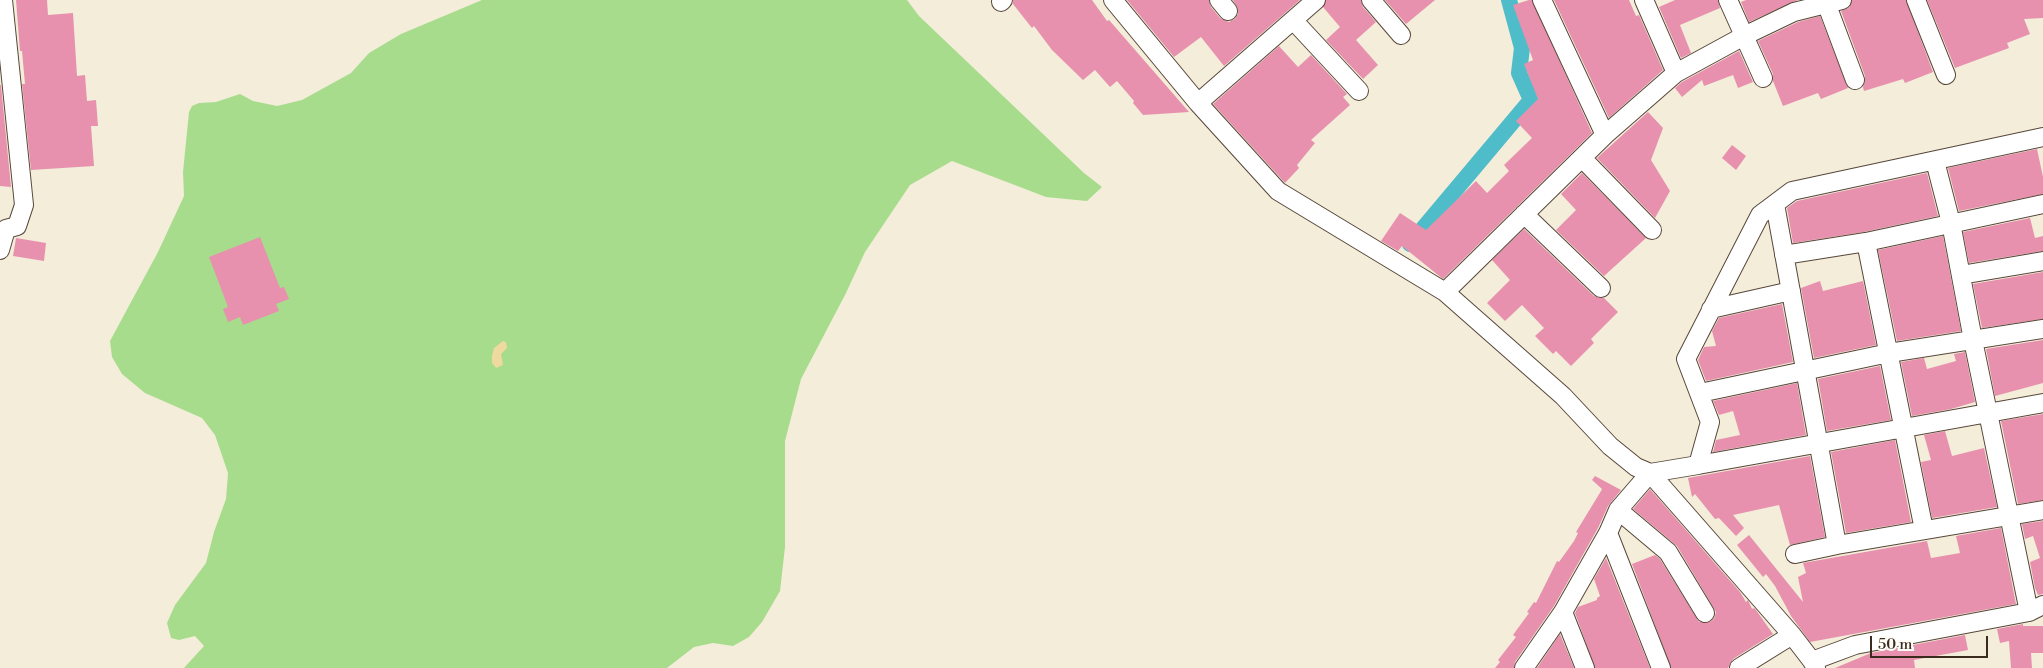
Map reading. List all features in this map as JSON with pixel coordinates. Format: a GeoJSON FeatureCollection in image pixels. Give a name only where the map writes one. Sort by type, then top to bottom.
{"type":"FeatureCollection","features":[{"type":"Feature","properties":{"kind":"street"},"geometry":{"type":"LineString","coordinates":[[1113,0],[1198,102],[1278,191],[1445,292],[1564,396],[1610,446],[1636,467],[1650,473],[1792,635],[1814,664],[1855,645],[2036,608],[2010,516],[1972,340],[1951,223],[1935,160]]}},
{"type":"Feature","properties":{"kind":"street"},"geometry":{"type":"LineString","coordinates":[[1198,102],[1316,0]]}},
{"type":"Feature","properties":{"kind":"street"},"geometry":{"type":"LineString","coordinates":[[1371,0],[1401,35]]}},
{"type":"Feature","properties":{"kind":"street"},"geometry":{"type":"LineString","coordinates":[[1542,0],[1605,135]]}},
{"type":"Feature","properties":{"kind":"street"},"geometry":{"type":"LineString","coordinates":[[1644,0],[1676,73]]}},
{"type":"Feature","properties":{"kind":"street"},"geometry":{"type":"LineString","coordinates":[[1728,0],[1763,78]]}},
{"type":"Feature","properties":{"kind":"street"},"geometry":{"type":"LineString","coordinates":[[1916,0],[1946,75]]}},
{"type":"Feature","properties":{"kind":"street"},"geometry":{"type":"LineString","coordinates":[[1445,292],[1605,135],[1676,73],[1744,36],[1794,12],[1831,1],[1855,80]]}},
{"type":"Feature","properties":{"kind":"street"},"geometry":{"type":"LineString","coordinates":[[0,250],[6,230],[17,226],[24,205],[2,4]]}},
{"type":"Feature","properties":{"kind":"street"},"geometry":{"type":"LineString","coordinates":[[1293,20],[1359,91]]}},
{"type":"Feature","properties":{"kind":"street"},"geometry":{"type":"LineString","coordinates":[[1698,465],[1710,422],[1686,359],[1760,215],[1792,192],[2043,138]]}},
{"type":"Feature","properties":{"kind":"street"},"geometry":{"type":"LineString","coordinates":[[1582,158],[1652,230]]}},
{"type":"Feature","properties":{"kind":"street"},"geometry":{"type":"LineString","coordinates":[[1776,204],[1837,545]]}},
{"type":"Feature","properties":{"kind":"street"},"geometry":{"type":"LineString","coordinates":[[1784,254],[1866,242],[2043,204]]}},
{"type":"Feature","properties":{"kind":"street"},"geometry":{"type":"LineString","coordinates":[[1524,214],[1601,288]]}},
{"type":"Feature","properties":{"kind":"street"},"geometry":{"type":"LineString","coordinates":[[1866,242],[1924,530]]}},
{"type":"Feature","properties":{"kind":"street"},"geometry":{"type":"LineString","coordinates":[[1961,275],[2043,262]]}},
{"type":"Feature","properties":{"kind":"street"},"geometry":{"type":"LineString","coordinates":[[1711,310],[1791,291]]}},
{"type":"Feature","properties":{"kind":"street"},"geometry":{"type":"LineString","coordinates":[[1700,393],[1889,353],[2043,329]]}},
{"type":"Feature","properties":{"kind":"street"},"geometry":{"type":"LineString","coordinates":[[1524,668],[1563,612],[1608,533],[1618,510],[1650,473],[2043,403]]}},
{"type":"Feature","properties":{"kind":"street"},"geometry":{"type":"LineString","coordinates":[[1618,510],[1668,552],[1705,613]]}},
{"type":"Feature","properties":{"kind":"street"},"geometry":{"type":"LineString","coordinates":[[1795,554],[1837,545],[2043,510]]}},
{"type":"Feature","properties":{"kind":"street"},"geometry":{"type":"LineString","coordinates":[[1608,533],[1661,668]]}},
{"type":"Feature","properties":{"kind":"street"},"geometry":{"type":"LineString","coordinates":[[1563,612],[1585,668]]}},
{"type":"Feature","properties":{"kind":"street"},"geometry":{"type":"LineString","coordinates":[[1739,668],[1792,635]]}},
{"type":"Feature","properties":{"kind":"green space"},"geometry":{"type":"Polygon","coordinates":[[[482,0],[907,0],[919,16],[1084,173],[1102,187],[1087,201],[1046,197],[952,161],[910,185],[865,252],[801,379],[785,441],[785,547],[780,591],[762,622],[749,637],[733,646],[713,643],[694,647],[667,668],[184,668],[204,646],[195,636],[179,640],[171,638],[167,623],[175,605],[206,563],[214,532],[226,499],[228,473],[215,435],[202,418],[145,393],[122,374],[112,357],[110,341],[158,252],[184,196],[183,172],[189,112],[192,106],[199,103],[216,102],[240,94],[253,101],[277,106],[302,100],[351,73],[369,53],[401,34],[482,0]]]}},
{"type":"Feature","properties":{"kind":"sand"},"geometry":{"type":"Polygon","coordinates":[[[503,341],[506,342],[507,348],[501,354],[503,365],[496,368],[492,363],[494,348],[503,341]]]}},
{"type":"Feature","properties":{"kind":"building"},"geometry":{"type":"Polygon","coordinates":[[[16,0],[47,0],[48,15],[73,13],[77,76],[85,75],[87,101],[96,100],[98,126],[91,126],[94,166],[31,170],[22,84],[25,84],[16,0]]]}},
{"type":"Feature","properties":{"kind":"building"},"geometry":{"type":"Polygon","coordinates":[[[1013,0],[1092,0],[1107,21],[1109,20],[1189,112],[1143,115],[1117,81],[1110,87],[1095,70],[1083,80],[1052,50],[1034,26],[1032,28],[1013,4],[1013,0]]]}},
{"type":"Feature","properties":{"kind":"building"},"geometry":{"type":"Polygon","coordinates":[[[1127,0],[1209,0],[1211,7],[1220,18],[1229,22],[1235,19],[1238,14],[1238,9],[1233,0],[1300,0],[1224,66],[1201,37],[1174,57],[1127,0]]]}},
{"type":"Feature","properties":{"kind":"building"},"geometry":{"type":"Polygon","coordinates":[[[1326,0],[1361,0],[1363,7],[1376,22],[1356,40],[1378,65],[1363,79],[1326,40],[1340,27],[1323,7],[1326,0]]]}},
{"type":"Feature","properties":{"kind":"building"},"geometry":{"type":"Polygon","coordinates":[[[1385,0],[1435,0],[1406,24],[1385,0]]]}},
{"type":"Feature","properties":{"kind":"building"},"geometry":{"type":"Polygon","coordinates":[[[1532,0],[1592,133],[1443,279],[1402,246],[1398,251],[1381,241],[1400,213],[1426,230],[1476,181],[1487,193],[1509,171],[1504,165],[1532,138],[1516,121],[1538,99],[1524,64],[1533,60],[1513,5],[1532,0]]]}},
{"type":"Feature","properties":{"kind":"building"},"geometry":{"type":"Polygon","coordinates":[[[1554,0],[1629,0],[1636,16],[1639,15],[1663,70],[1609,118],[1554,0]]]}},
{"type":"Feature","properties":{"kind":"building"},"geometry":{"type":"Polygon","coordinates":[[[1675,0],[1718,0],[1720,8],[1680,25],[1691,53],[1681,58],[1659,7],[1675,0]]]}},
{"type":"Feature","properties":{"kind":"building"},"geometry":{"type":"Polygon","coordinates":[[[1746,0],[1798,0],[1749,22],[1741,2],[1746,0]]]}},
{"type":"Feature","properties":{"kind":"building"},"geometry":{"type":"Polygon","coordinates":[[[1852,0],[1906,0],[1933,72],[1905,83],[1903,79],[1864,91],[1865,76],[1841,11],[1849,8],[1852,0]]]}},
{"type":"Feature","properties":{"kind":"building"},"geometry":{"type":"Polygon","coordinates":[[[1927,0],[2043,0],[2043,18],[2024,19],[2030,34],[2007,43],[2009,48],[1955,68],[1927,0]]]}},
{"type":"Feature","properties":{"kind":"building"},"geometry":{"type":"Polygon","coordinates":[[[1820,16],[1848,88],[1821,99],[1818,93],[1783,106],[1773,81],[1773,74],[1758,41],[1798,22],[1820,16]]]}},
{"type":"Feature","properties":{"kind":"building"},"geometry":{"type":"Polygon","coordinates":[[[1279,46],[1298,67],[1311,55],[1347,94],[1343,97],[1350,105],[1311,140],[1315,143],[1297,165],[1299,168],[1285,183],[1213,104],[1279,46]]]}},
{"type":"Feature","properties":{"kind":"building"},"geometry":{"type":"Polygon","coordinates":[[[1739,51],[1753,82],[1738,88],[1733,75],[1704,86],[1702,80],[1682,97],[1675,88],[1682,82],[1739,51]]]}},
{"type":"Feature","properties":{"kind":"building"},"geometry":{"type":"Polygon","coordinates":[[[1,85],[11,187],[0,186],[1,85]]]}},
{"type":"Feature","properties":{"kind":"building"},"geometry":{"type":"Polygon","coordinates":[[[1648,112],[1663,128],[1651,160],[1670,191],[1655,218],[1597,158],[1648,112]]]}},
{"type":"Feature","properties":{"kind":"building"},"geometry":{"type":"Polygon","coordinates":[[[1732,145],[1746,156],[1736,170],[1722,158],[1732,145]]]}},
{"type":"Feature","properties":{"kind":"building"},"geometry":{"type":"Polygon","coordinates":[[[2037,149],[2043,177],[2043,194],[1959,211],[1948,168],[2037,149]]]}},
{"type":"Feature","properties":{"kind":"building"},"geometry":{"type":"Polygon","coordinates":[[[1582,173],[1646,238],[1604,276],[1556,230],[1576,210],[1561,194],[1582,173]]]}},
{"type":"Feature","properties":{"kind":"building"},"geometry":{"type":"Polygon","coordinates":[[[1927,173],[1938,216],[1864,232],[1793,243],[1787,208],[1797,201],[1927,173]]]}},
{"type":"Feature","properties":{"kind":"building"},"geometry":{"type":"Polygon","coordinates":[[[2030,218],[2035,238],[2043,236],[2043,251],[1969,263],[1963,232],[2030,218]]]}},
{"type":"Feature","properties":{"kind":"building"},"geometry":{"type":"Polygon","coordinates":[[[1524,229],[1594,296],[1604,298],[1618,312],[1591,339],[1594,343],[1571,366],[1556,351],[1553,354],[1535,336],[1544,328],[1522,305],[1505,321],[1487,303],[1510,280],[1492,260],[1524,229]]]}},
{"type":"Feature","properties":{"kind":"building"},"geometry":{"type":"Polygon","coordinates":[[[1943,236],[1961,331],[1897,341],[1878,250],[1943,236]]]}},
{"type":"Feature","properties":{"kind":"building"},"geometry":{"type":"Polygon","coordinates":[[[260,237],[280,288],[284,287],[289,299],[276,304],[279,311],[243,325],[240,317],[228,322],[223,309],[228,307],[209,257],[260,237]]]}},
{"type":"Feature","properties":{"kind":"building"},"geometry":{"type":"Polygon","coordinates":[[[16,238],[46,243],[44,261],[13,256],[16,238]]]}},
{"type":"Feature","properties":{"kind":"building"},"geometry":{"type":"Polygon","coordinates":[[[2043,272],[2043,319],[1982,328],[1973,284],[2043,272]]]}},
{"type":"Feature","properties":{"kind":"building"},"geometry":{"type":"Polygon","coordinates":[[[1820,281],[1823,291],[1863,281],[1876,345],[1814,358],[1801,288],[1820,281]]]}},
{"type":"Feature","properties":{"kind":"building"},"geometry":{"type":"Polygon","coordinates":[[[1782,304],[1793,362],[1706,381],[1698,360],[1704,347],[1716,346],[1712,331],[1719,318],[1782,304]]]}},
{"type":"Feature","properties":{"kind":"building"},"geometry":{"type":"Polygon","coordinates":[[[2043,340],[2043,383],[1995,396],[1986,349],[2043,340]]]}},
{"type":"Feature","properties":{"kind":"building"},"geometry":{"type":"Polygon","coordinates":[[[1965,352],[1975,402],[1951,409],[1912,416],[1901,362],[1924,358],[1927,369],[1956,361],[1954,354],[1965,352]]]}},
{"type":"Feature","properties":{"kind":"building"},"geometry":{"type":"Polygon","coordinates":[[[1880,366],[1891,420],[1827,431],[1818,379],[1880,366]]]}},
{"type":"Feature","properties":{"kind":"building"},"geometry":{"type":"Polygon","coordinates":[[[1797,383],[1806,435],[1713,452],[1716,440],[1740,435],[1733,411],[1719,415],[1713,401],[1797,383]]]}},
{"type":"Feature","properties":{"kind":"building"},"geometry":{"type":"Polygon","coordinates":[[[2043,414],[2043,500],[2018,504],[2001,421],[2043,414]]]}},
{"type":"Feature","properties":{"kind":"building"},"geometry":{"type":"Polygon","coordinates":[[[1945,431],[1952,456],[1984,448],[1997,507],[1932,518],[1921,462],[1931,460],[1924,435],[1945,431]]]}},
{"type":"Feature","properties":{"kind":"building"},"geometry":{"type":"Polygon","coordinates":[[[1895,440],[1911,522],[1846,533],[1831,452],[1895,440]]]}},
{"type":"Feature","properties":{"kind":"building"},"geometry":{"type":"Polygon","coordinates":[[[1810,456],[1825,537],[1790,545],[1779,505],[1733,515],[1744,528],[1736,536],[1719,518],[1715,519],[1695,494],[1692,497],[1688,478],[1810,456]]]}},
{"type":"Feature","properties":{"kind":"building"},"geometry":{"type":"Polygon","coordinates":[[[1595,476],[1621,490],[1608,506],[1598,528],[1554,606],[1515,662],[1514,668],[1495,668],[1500,662],[1498,660],[1516,637],[1513,635],[1529,613],[1527,612],[1534,602],[1536,603],[1557,561],[1559,562],[1574,541],[1578,533],[1576,532],[1601,491],[1602,489],[1592,480],[1595,476]]]}},
{"type":"Feature","properties":{"kind":"building"},"geometry":{"type":"Polygon","coordinates":[[[1650,489],[1740,592],[1746,602],[1748,600],[1752,609],[1756,610],[1773,634],[1733,659],[1728,668],[1671,668],[1632,564],[1655,555],[1660,559],[1699,622],[1710,622],[1714,619],[1716,612],[1677,546],[1633,509],[1650,489]]]}},
{"type":"Feature","properties":{"kind":"building"},"geometry":{"type":"Polygon","coordinates":[[[2043,521],[2043,594],[2038,595],[2030,562],[2040,558],[2033,536],[2025,539],[2022,524],[2043,521]]]}},
{"type":"Feature","properties":{"kind":"building"},"geometry":{"type":"Polygon","coordinates":[[[2001,528],[2016,604],[1810,642],[1791,616],[1775,586],[1766,574],[1763,577],[1737,545],[1749,535],[1803,602],[1798,577],[1806,573],[1803,563],[1927,541],[1931,558],[1960,553],[1956,536],[2001,528]]]}},
{"type":"Feature","properties":{"kind":"building"},"geometry":{"type":"Polygon","coordinates":[[[1606,558],[1650,668],[1595,668],[1575,613],[1578,607],[1597,600],[1600,596],[1594,579],[1606,558]]]}},
{"type":"Feature","properties":{"kind":"building"},"geometry":{"type":"Polygon","coordinates":[[[2023,624],[2023,626],[2043,626],[2043,653],[2031,653],[2032,668],[2011,668],[2009,641],[2000,643],[1997,629],[2023,624]]]}},
{"type":"Feature","properties":{"kind":"building"},"geometry":{"type":"Polygon","coordinates":[[[1560,634],[1574,668],[1537,668],[1560,634]]]}},
{"type":"Feature","properties":{"kind":"building"},"geometry":{"type":"Polygon","coordinates":[[[1965,635],[1968,650],[1914,660],[1915,668],[1835,668],[1871,653],[1965,635]]]}},
{"type":"Feature","properties":{"kind":"waterway"},"geometry":{"type":"LineString","coordinates":[[1410,244],[1531,100],[1519,73],[1522,48],[1509,0]]}}]}
